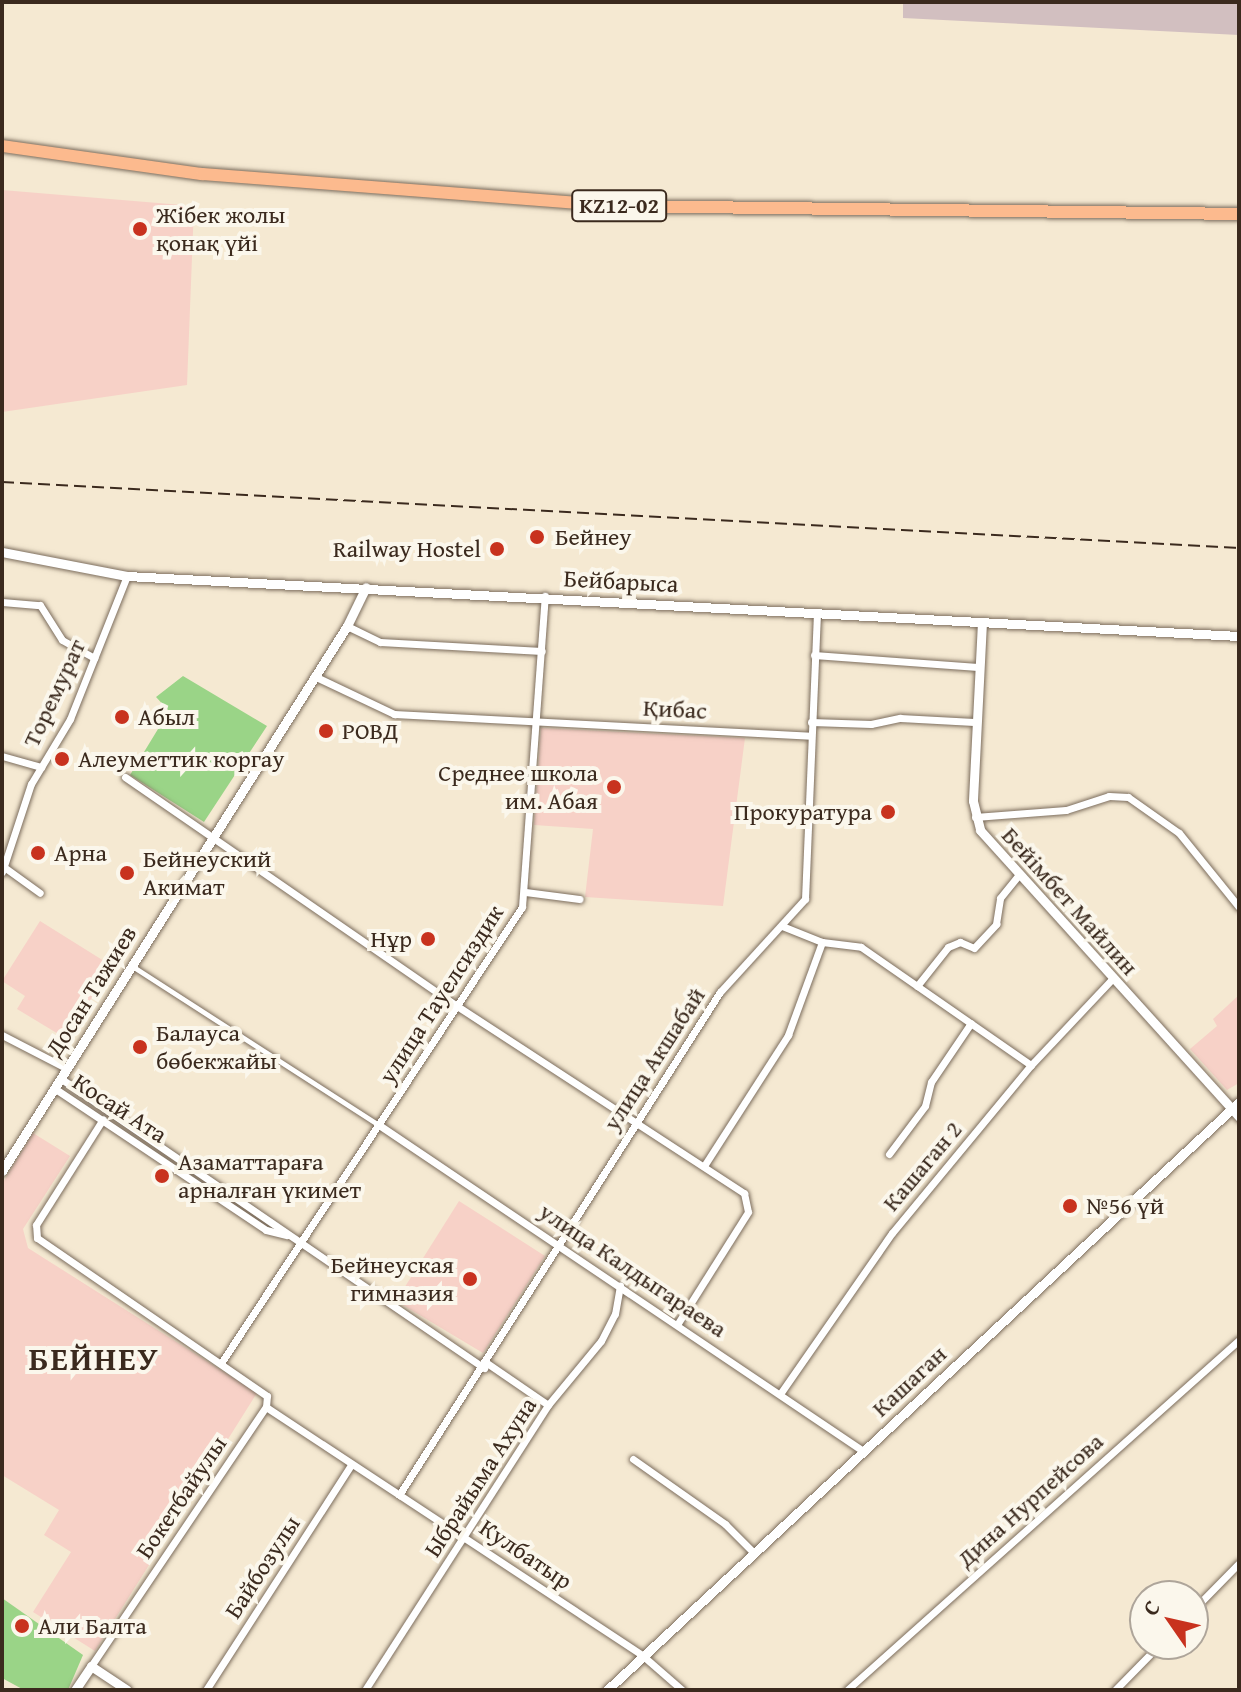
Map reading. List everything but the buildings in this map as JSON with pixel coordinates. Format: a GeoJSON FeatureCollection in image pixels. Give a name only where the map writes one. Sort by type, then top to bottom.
{"type":"FeatureCollection","features":[{"type":"Feature","properties":{"kind":"highway","name":"KZ12-02"},"geometry":{"type":"LineString","coordinates":[[2,146],[248,178],[615,206],[1239,214]]}},
{"type":"Feature","properties":{"kind":"street","name":"Бейбарыса"},"geometry":{"type":"LineString","coordinates":[[2,552],[127,576],[545,596],[1239,636]]}},
{"type":"Feature","properties":{"kind":"street","name":"Торемурат"},"geometry":{"type":"LineString","coordinates":[[3,870],[41,767],[70,719],[127,576]]}},
{"type":"Feature","properties":{"kind":"street","name":"Досан Тажиев"},"geometry":{"type":"LineString","coordinates":[[2,1171],[347,626],[366,587]]}},
{"type":"Feature","properties":{"kind":"street","name":"улица Тауелсиздик"},"geometry":{"type":"LineString","coordinates":[[221,1363],[515,920],[525,892],[545,596]]}},
{"type":"Feature","properties":{"kind":"street"},"geometry":{"type":"LineString","coordinates":[[2,602],[40,605],[62,640],[94,658]]}},
{"type":"Feature","properties":{"kind":"street","name":"улица Акшабай"},"geometry":{"type":"LineString","coordinates":[[399,1495],[486,1365],[720,992],[782,926],[806,893],[817,612]]}},
{"type":"Feature","properties":{"kind":"street","name":"Бейімбет Майлин"},"geometry":{"type":"LineString","coordinates":[[982,622],[974,722],[975,817],[1018,876],[1112,979],[1235,1105],[1239,1117]]}},
{"type":"Feature","properties":{"kind":"street"},"geometry":{"type":"LineString","coordinates":[[347,626],[380,642],[542,651]]}},
{"type":"Feature","properties":{"kind":"street"},"geometry":{"type":"LineString","coordinates":[[814,655],[978,667]]}},
{"type":"Feature","properties":{"kind":"street","name":"Қибас"},"geometry":{"type":"LineString","coordinates":[[314,676],[394,714],[810,736]]}},
{"type":"Feature","properties":{"kind":"street"},"geometry":{"type":"LineString","coordinates":[[811,722],[871,724],[900,718],[974,722]]}},
{"type":"Feature","properties":{"kind":"street"},"geometry":{"type":"LineString","coordinates":[[2,756],[41,767]]}},
{"type":"Feature","properties":{"kind":"street"},"geometry":{"type":"LineString","coordinates":[[125,777],[457,1006],[744,1193],[748,1212],[678,1323]]}},
{"type":"Feature","properties":{"kind":"street"},"geometry":{"type":"LineString","coordinates":[[975,817],[1066,810],[1109,796],[1128,797],[1179,833],[1239,907]]}},
{"type":"Feature","properties":{"kind":"street"},"geometry":{"type":"LineString","coordinates":[[3,870],[40,893]]}},
{"type":"Feature","properties":{"kind":"street"},"geometry":{"type":"LineString","coordinates":[[917,986],[948,947],[960,942],[974,948],[996,924],[1000,898],[1018,876]]}},
{"type":"Feature","properties":{"kind":"street"},"geometry":{"type":"LineString","coordinates":[[525,892],[580,899]]}},
{"type":"Feature","properties":{"kind":"street"},"geometry":{"type":"LineString","coordinates":[[782,926],[822,942],[861,947],[1031,1065]]}},
{"type":"Feature","properties":{"kind":"street"},"geometry":{"type":"LineString","coordinates":[[704,1166],[788,1035],[822,942]]}},
{"type":"Feature","properties":{"kind":"street"},"geometry":{"type":"LineString","coordinates":[[131,965],[379,1125]]}},
{"type":"Feature","properties":{"kind":"street","name":"Кашаган 2"},"geometry":{"type":"LineString","coordinates":[[780,1394],[892,1233],[1031,1065],[1112,979]]}},
{"type":"Feature","properties":{"kind":"street"},"geometry":{"type":"LineString","coordinates":[[889,1154],[925,1106],[931,1082],[971,1023]]}},
{"type":"Feature","properties":{"kind":"street","name":"Косай Ата"},"geometry":{"type":"LineString","coordinates":[[2,1035],[66,1068]]}},
{"type":"Feature","properties":{"kind":"street","name":"Косай Ата"},"geometry":{"type":"LineString","coordinates":[[60,1078],[274,1220],[286,1235],[299,1244],[548,1405]]}},
{"type":"Feature","properties":{"kind":"street","name":"Косай Ата"},"geometry":{"type":"LineString","coordinates":[[54,1088],[266,1230],[286,1235]]}},
{"type":"Feature","properties":{"kind":"street","name":"Кашаган"},"geometry":{"type":"LineString","coordinates":[[607,1690],[1235,1105]]}},
{"type":"Feature","properties":{"kind":"street"},"geometry":{"type":"LineString","coordinates":[[103,1119],[36,1225],[37,1238],[261,1389],[266,1407]]}},
{"type":"Feature","properties":{"kind":"street","name":"улица Калдыгараева"},"geometry":{"type":"LineString","coordinates":[[379,1125],[678,1323],[863,1451]]}},
{"type":"Feature","properties":{"kind":"street"},"geometry":{"type":"LineString","coordinates":[[193,1180],[200,1171]]}},
{"type":"Feature","properties":{"kind":"street","name":"Ыбрайыма Ахуна"},"geometry":{"type":"LineString","coordinates":[[365,1690],[548,1405],[601,1341],[615,1314],[620,1285]]}},
{"type":"Feature","properties":{"kind":"street","name":"Дина Нурпейсова"},"geometry":{"type":"LineString","coordinates":[[847,1690],[1239,1340]]}},
{"type":"Feature","properties":{"kind":"street","name":"Кулбатыр"},"geometry":{"type":"LineString","coordinates":[[266,1407],[643,1656],[682,1690]]}},
{"type":"Feature","properties":{"kind":"street","name":"Бокетбайулы"},"geometry":{"type":"LineString","coordinates":[[91,1666],[266,1407]]}},
{"type":"Feature","properties":{"kind":"street"},"geometry":{"type":"LineString","coordinates":[[633,1459],[725,1524],[754,1553]]}},
{"type":"Feature","properties":{"kind":"street","name":"Байбозулы"},"geometry":{"type":"LineString","coordinates":[[206,1690],[351,1465]]}},
{"type":"Feature","properties":{"kind":"street"},"geometry":{"type":"LineString","coordinates":[[1209,1594],[1239,1563]]}},
{"type":"Feature","properties":{"kind":"street"},"geometry":{"type":"LineString","coordinates":[[1115,1690],[1144,1660]]}},
{"type":"Feature","properties":{"kind":"street"},"geometry":{"type":"LineString","coordinates":[[75,1690],[91,1666],[127,1690]]}},
{"type":"Feature","properties":{"kind":"shaded area"},"geometry":{"type":"Polygon","coordinates":[[[903,2],[1239,2],[1239,35],[903,18],[903,2]]]}},
{"type":"Feature","properties":{"kind":"shaded area"},"geometry":{"type":"Polygon","coordinates":[[[2,190],[194,206],[187,385],[2,412],[2,190]]]}},
{"type":"Feature","properties":{"kind":"shaded area"},"geometry":{"type":"Polygon","coordinates":[[[541,728],[745,738],[723,906],[585,897],[593,829],[534,825],[541,728]]]}},
{"type":"Feature","properties":{"kind":"shaded area"},"geometry":{"type":"Polygon","coordinates":[[[40,921],[112,966],[65,1041],[53,1048],[60,1035],[17,1009],[25,996],[2,981],[40,921]]]}},
{"type":"Feature","properties":{"kind":"shaded area"},"geometry":{"type":"Polygon","coordinates":[[[1239,995],[1239,1083],[1227,1090],[1190,1049],[1217,1026],[1213,1019],[1239,995]]]}},
{"type":"Feature","properties":{"kind":"shaded area"},"geometry":{"type":"Polygon","coordinates":[[[33,1133],[70,1156],[23,1229],[28,1248],[257,1393],[95,1651],[33,1612],[71,1552],[44,1535],[59,1510],[2,1475],[2,1184],[33,1133]]]}},
{"type":"Feature","properties":{"kind":"shaded area","name":"Бейнеуская гимназия"},"geometry":{"type":"Polygon","coordinates":[[[459,1201],[545,1256],[483,1353],[396,1301],[459,1201]]]}},
{"type":"Feature","properties":{"kind":"green space"},"geometry":{"type":"Polygon","coordinates":[[[183,676],[267,726],[204,822],[130,775],[169,711],[156,697],[183,676]]]}},
{"type":"Feature","properties":{"kind":"green space","name":"Али Балта"},"geometry":{"type":"Polygon","coordinates":[[[2,1598],[83,1655],[68,1690],[24,1690],[2,1678],[2,1598]]]}},
{"type":"Feature","properties":{"kind":"railway"},"geometry":{"type":"LineString","coordinates":[[2,482],[1239,548]]}},
{"type":"Feature","properties":{"kind":"place","name":"Жібек жолы қонақ үйі"},"geometry":{"type":"Point","coordinates":[140,229]}},
{"type":"Feature","properties":{"kind":"place","name":"Бейнеу"},"geometry":{"type":"Point","coordinates":[537,537]}},
{"type":"Feature","properties":{"kind":"place","name":"Railway Hostel"},"geometry":{"type":"Point","coordinates":[497,549]}},
{"type":"Feature","properties":{"kind":"place","name":"Абыл"},"geometry":{"type":"Point","coordinates":[122,717]}},
{"type":"Feature","properties":{"kind":"place","name":"РОВД"},"geometry":{"type":"Point","coordinates":[326,731]}},
{"type":"Feature","properties":{"kind":"place","name":"Алеуметтик коргау"},"geometry":{"type":"Point","coordinates":[62,759]}},
{"type":"Feature","properties":{"kind":"place","name":"Среднее школа им. Абая"},"geometry":{"type":"Point","coordinates":[614,787]}},
{"type":"Feature","properties":{"kind":"place","name":"Прокуратура"},"geometry":{"type":"Point","coordinates":[888,812]}},
{"type":"Feature","properties":{"kind":"place","name":"Арна"},"geometry":{"type":"Point","coordinates":[38,853]}},
{"type":"Feature","properties":{"kind":"place","name":"Бейнеуский Акимат"},"geometry":{"type":"Point","coordinates":[127,873]}},
{"type":"Feature","properties":{"kind":"place","name":"Нұр"},"geometry":{"type":"Point","coordinates":[428,939]}},
{"type":"Feature","properties":{"kind":"place","name":"Балауса бөбекжайы"},"geometry":{"type":"Point","coordinates":[140,1047]}},
{"type":"Feature","properties":{"kind":"place","name":"Азаматтараға арналған үкимет"},"geometry":{"type":"Point","coordinates":[162,1176]}},
{"type":"Feature","properties":{"kind":"place","name":"№56 үй"},"geometry":{"type":"Point","coordinates":[1070,1206]}},
{"type":"Feature","properties":{"kind":"place","name":"Бейнеуская гимназия"},"geometry":{"type":"Point","coordinates":[470,1279]}},
{"type":"Feature","properties":{"kind":"place","name":"Али Балта"},"geometry":{"type":"Point","coordinates":[22,1626]}},
{"type":"Feature","properties":{"kind":"district","name":"БЕЙНЕУ"},"geometry":{"type":"Point","coordinates":[94,1359]}}]}
